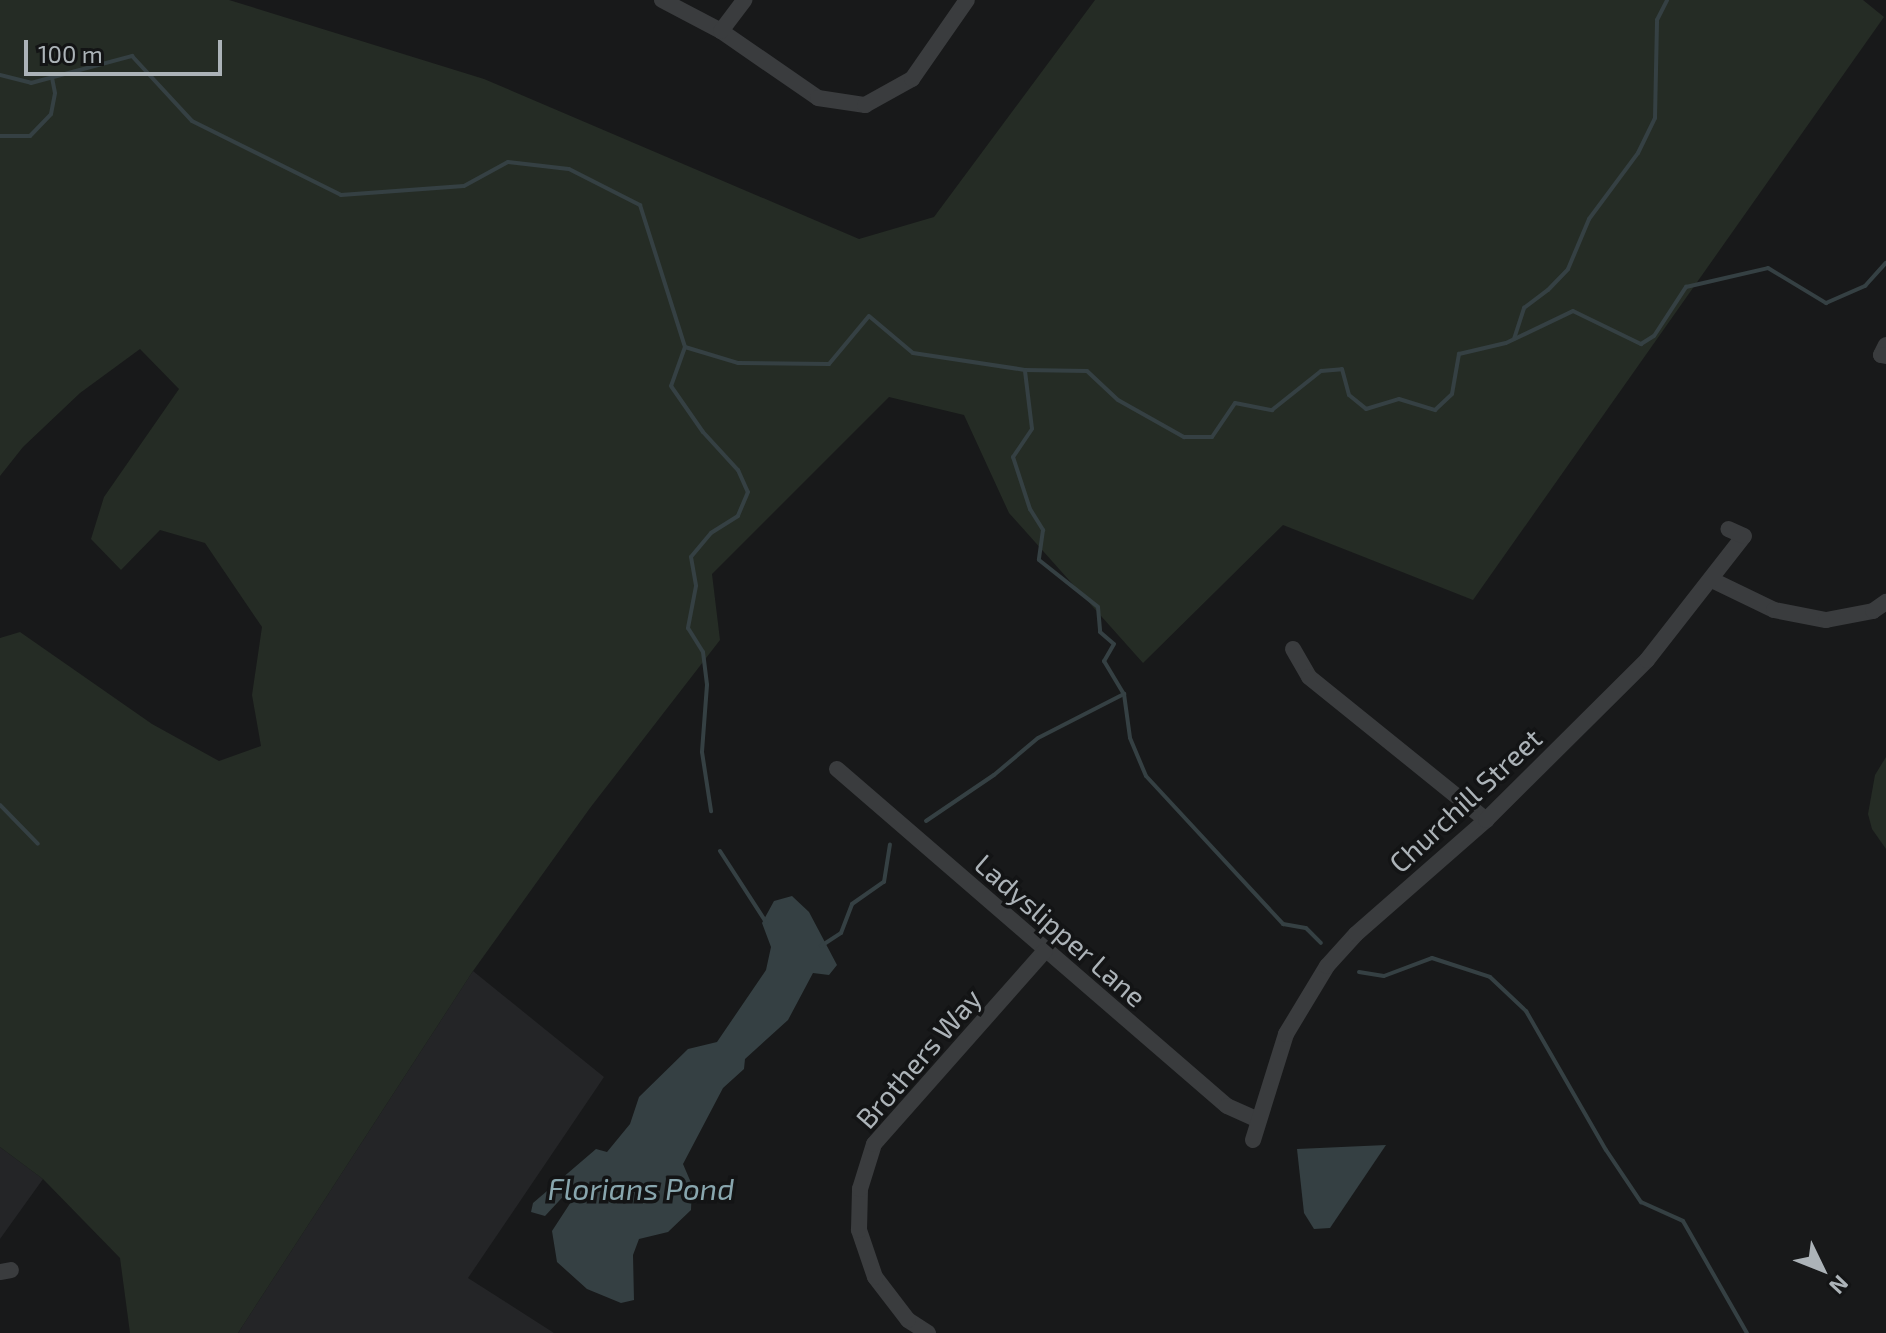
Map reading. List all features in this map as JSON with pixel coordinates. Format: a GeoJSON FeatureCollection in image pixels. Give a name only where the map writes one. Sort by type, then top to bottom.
{"type":"FeatureCollection","features":[{"type":"Feature","properties":{"kind":"street"},"geometry":{"type":"LineString","coordinates":[[662,0],[721,31],[818,98],[865,105],[912,79],[967,0]]}},
{"type":"Feature","properties":{"kind":"street"},"geometry":{"type":"LineString","coordinates":[[721,31],[744,0]]}},
{"type":"Feature","properties":{"kind":"street","name":"Churchill Street"},"geometry":{"type":"LineString","coordinates":[[1253,1140],[1286,1034],[1327,966],[1356,934],[1486,820],[1647,660],[1744,536],[1728,529]]}},
{"type":"Feature","properties":{"kind":"street"},"geometry":{"type":"LineString","coordinates":[[1712,580],[1774,610],[1826,620],[1873,611],[1886,602]]}},
{"type":"Feature","properties":{"kind":"street"},"geometry":{"type":"LineString","coordinates":[[1293,649],[1309,677],[1486,820]]}},
{"type":"Feature","properties":{"kind":"street","name":"Ladyslipper Lane"},"geometry":{"type":"LineString","coordinates":[[837,769],[1227,1106],[1258,1120]]}},
{"type":"Feature","properties":{"kind":"street","name":"Brothers Way"},"geometry":{"type":"LineString","coordinates":[[928,1333],[908,1320],[875,1277],[859,1230],[860,1189],[874,1144],[1045,951]]}},
{"type":"Feature","properties":{"kind":"shaded area"},"geometry":{"type":"Polygon","coordinates":[[[0,0],[229,0],[484,79],[859,239],[934,217],[1095,0],[1863,0],[1884,17],[1473,600],[1283,525],[1143,663],[1009,513],[964,415],[889,397],[712,574],[720,640],[590,808],[473,971],[238,1333],[130,1333],[120,1258],[43,1179],[0,1147],[0,638],[20,632],[152,724],[219,761],[261,746],[252,695],[262,627],[205,543],[160,530],[121,570],[91,539],[104,497],[179,389],[140,349],[80,393],[23,447],[0,476],[0,0]]]}},
{"type":"Feature","properties":{"kind":"shaded area"},"geometry":{"type":"Polygon","coordinates":[[[1886,757],[1886,849],[1872,829],[1868,814],[1875,775],[1886,757]]]}},
{"type":"Feature","properties":{"kind":"shaded area"},"geometry":{"type":"Polygon","coordinates":[[[473,971],[604,1077],[468,1278],[554,1333],[238,1333],[473,971]]]}},
{"type":"Feature","properties":{"kind":"shaded area"},"geometry":{"type":"Polygon","coordinates":[[[0,1147],[43,1179],[0,1239],[0,1147]]]}},
{"type":"Feature","properties":{"kind":"water","name":"Florians Pond"},"geometry":{"type":"Polygon","coordinates":[[[792,896],[809,912],[837,965],[829,975],[813,973],[788,1020],[745,1059],[744,1069],[723,1088],[683,1164],[692,1185],[691,1210],[668,1232],[639,1239],[633,1255],[634,1300],[621,1303],[587,1289],[557,1262],[552,1231],[582,1185],[572,1187],[545,1216],[531,1212],[533,1203],[596,1149],[607,1152],[630,1124],[639,1097],[688,1049],[717,1042],[766,970],[771,947],[762,923],[774,901],[792,896]]]}},
{"type":"Feature","properties":{"kind":"water"},"geometry":{"type":"Polygon","coordinates":[[[1386,1145],[1330,1228],[1314,1229],[1304,1213],[1297,1149],[1386,1145]]]}},
{"type":"Feature","properties":{"kind":"waterway"},"geometry":{"type":"LineString","coordinates":[[1514,339],[1524,308],[1548,290],[1568,269],[1589,219],[1638,153],[1655,118],[1657,20],[1667,0]]}},
{"type":"Feature","properties":{"kind":"waterway"},"geometry":{"type":"LineString","coordinates":[[0,75],[31,83],[132,56],[192,121],[341,195],[464,186],[508,162],[569,169],[640,205],[685,347],[738,363],[829,364],[869,316],[913,353],[1025,370],[1087,371],[1118,400],[1184,437],[1212,437],[1235,403],[1272,410],[1321,371],[1342,369],[1349,395],[1366,409],[1399,399],[1435,410],[1452,394],[1459,354],[1506,343],[1573,311],[1641,344],[1654,336],[1686,287],[1768,268],[1826,303],[1865,286],[1886,263]]}},
{"type":"Feature","properties":{"kind":"waterway"},"geometry":{"type":"LineString","coordinates":[[0,136],[30,136],[51,114],[55,93],[52,78]]}},
{"type":"Feature","properties":{"kind":"waterway"},"geometry":{"type":"LineString","coordinates":[[685,347],[671,386],[703,432],[738,470],[748,492],[738,516],[711,533],[691,557],[696,586],[688,628],[703,652],[707,685],[702,752],[711,811]]}},
{"type":"Feature","properties":{"kind":"waterway"},"geometry":{"type":"LineString","coordinates":[[1025,371],[1032,429],[1013,457],[1030,509],[1043,530],[1039,560],[1098,607],[1100,632],[1114,644],[1104,661],[1124,694],[1130,738],[1146,776],[1283,924],[1306,928],[1321,943]]}},
{"type":"Feature","properties":{"kind":"waterway"},"geometry":{"type":"LineString","coordinates":[[926,821],[994,775],[1038,738],[1124,694]]}},
{"type":"Feature","properties":{"kind":"waterway"},"geometry":{"type":"LineString","coordinates":[[0,805],[38,844]]}},
{"type":"Feature","properties":{"kind":"waterway"},"geometry":{"type":"LineString","coordinates":[[821,946],[841,933],[852,904],[884,882],[890,844]]}},
{"type":"Feature","properties":{"kind":"waterway"},"geometry":{"type":"LineString","coordinates":[[720,851],[766,922]]}},
{"type":"Feature","properties":{"kind":"waterway"},"geometry":{"type":"LineString","coordinates":[[1359,972],[1384,976],[1432,958],[1490,977],[1526,1011],[1606,1150],[1641,1202],[1683,1221],[1747,1333]]}}]}
